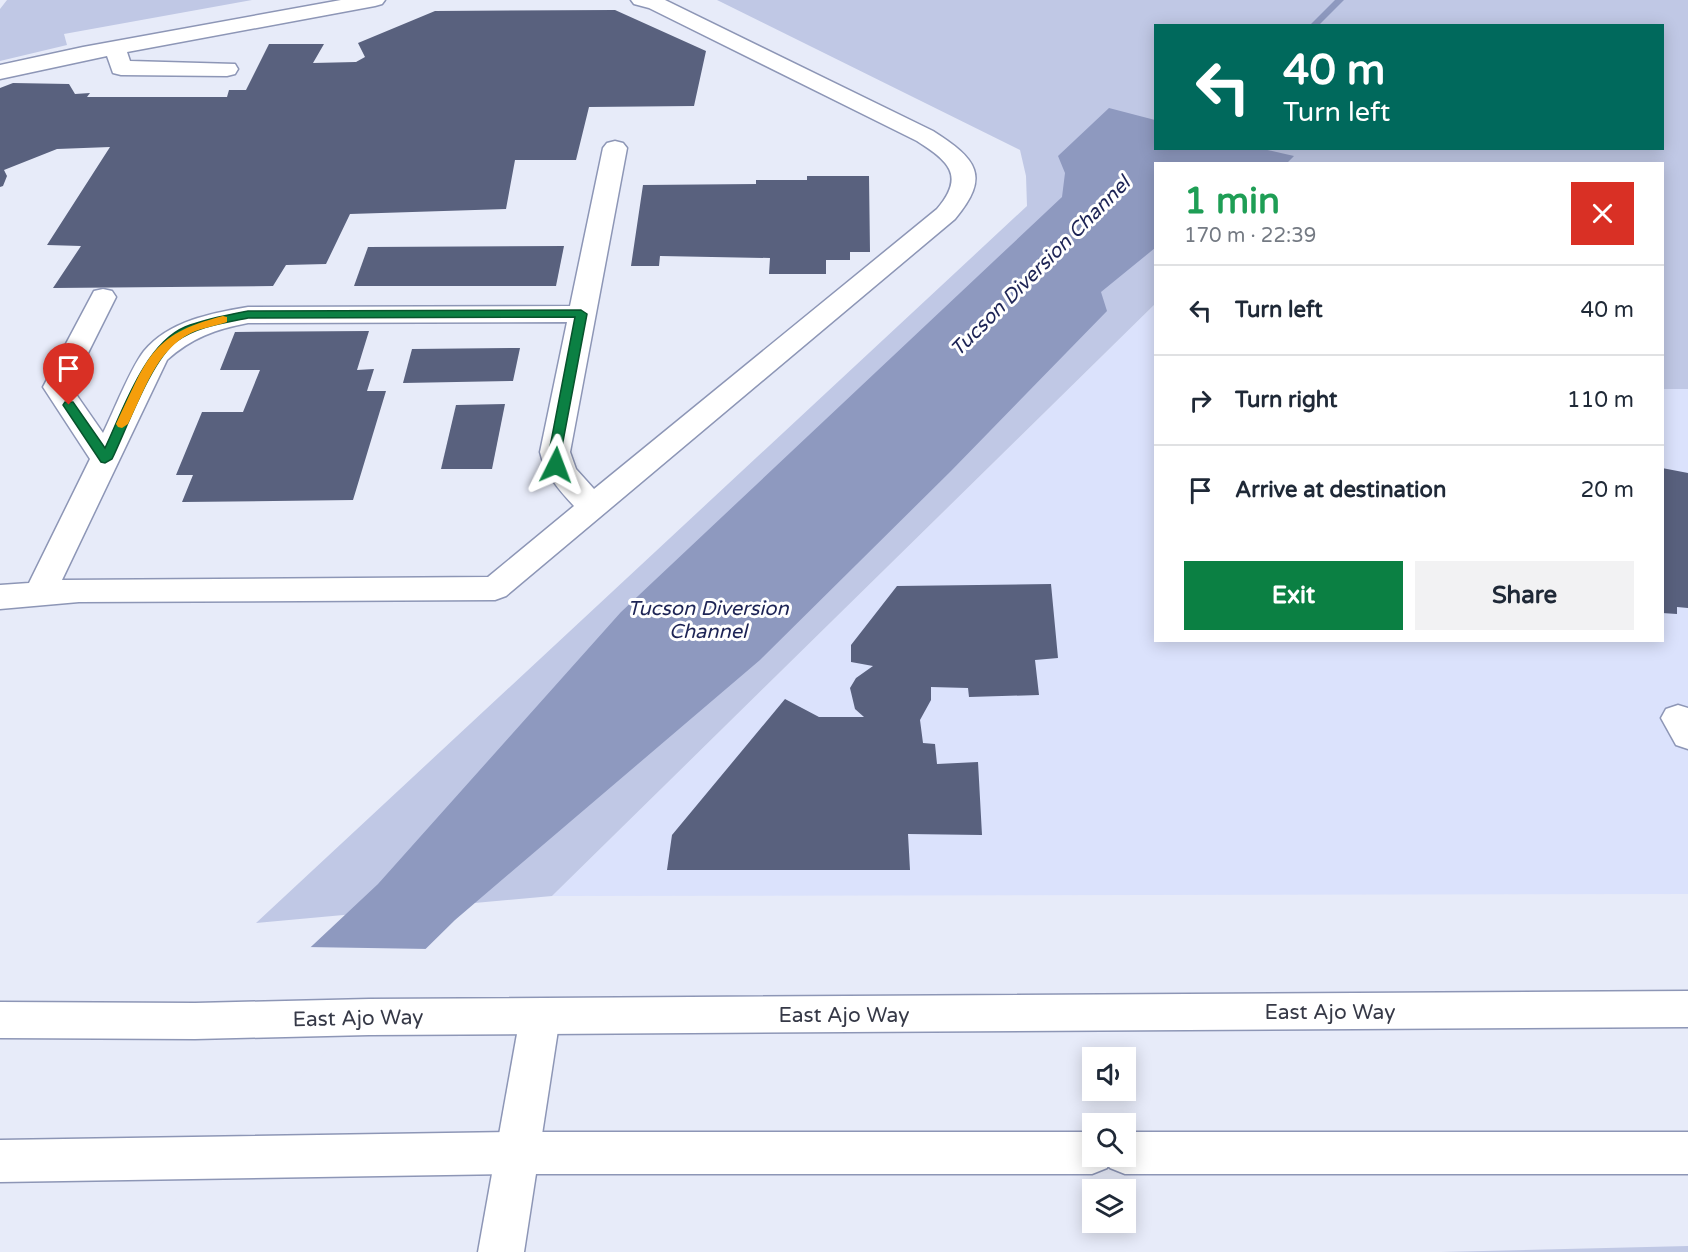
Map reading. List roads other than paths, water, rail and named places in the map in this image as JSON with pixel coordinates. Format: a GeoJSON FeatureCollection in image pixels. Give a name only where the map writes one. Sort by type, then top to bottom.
{"type":"FeatureCollection","features":[{"type":"Feature","properties":{"kind":"main road"},"geometry":{"type":"LineString","coordinates":[[0,72],[115,48],[375,0]]}},
{"type":"Feature","properties":{"kind":"main road"},"geometry":{"type":"LineString","coordinates":[[0,597],[79,590],[495,588],[946,214],[960,199],[965,184],[962,168],[949,151],[925,136],[655,3],[641,0]]}},
{"type":"Feature","properties":{"kind":"main road"},"geometry":{"type":"LineString","coordinates":[[115,48],[121,68],[227,69]]}},
{"type":"Feature","properties":{"kind":"main road"},"geometry":{"type":"LineString","coordinates":[[594,507],[565,478],[556,465],[555,452],[615,148]]}},
{"type":"Feature","properties":{"kind":"main road"},"geometry":{"type":"LineString","coordinates":[[103,297],[57,387],[105,459]]}},
{"type":"Feature","properties":{"kind":"main road"},"geometry":{"type":"LineString","coordinates":[[40,593],[156,356],[172,340],[188,330],[214,321],[248,315],[581,314]]}},
{"type":"Feature","properties":{"kind":"main road","name":"East Ajo Way"},"geometry":{"type":"LineString","coordinates":[[0,1020],[195,1021],[369,1017],[1688,1009]]}},
{"type":"Feature","properties":{"kind":"main road"},"geometry":{"type":"LineString","coordinates":[[501,1252],[540,1017]]}},
{"type":"Feature","properties":{"kind":"main road"},"geometry":{"type":"LineString","coordinates":[[0,1161],[235,1160],[517,1153],[1082,1153]]}},
{"type":"Feature","properties":{"kind":"main road"},"geometry":{"type":"LineString","coordinates":[[1136,1153],[1688,1153]]}},
{"type":"Feature","properties":{"kind":"water","name":"Tucson Diversion Channel"},"geometry":{"type":"Polygon","coordinates":[[[1109,108],[1154,120],[1154,150],[1267,150],[1294,156],[1288,162],[1154,162],[1154,249],[1101,292],[1107,311],[951,471],[760,660],[455,920],[118,1252],[0,1252],[0,1238],[378,884],[621,612],[1062,197],[1065,173],[1058,156],[1109,108]]]}},
{"type":"Feature","properties":{"kind":"waterway","name":"Tucson Diversion Channel"},"geometry":{"type":"LineString","coordinates":[[1315,24],[1340,0]]}}]}
